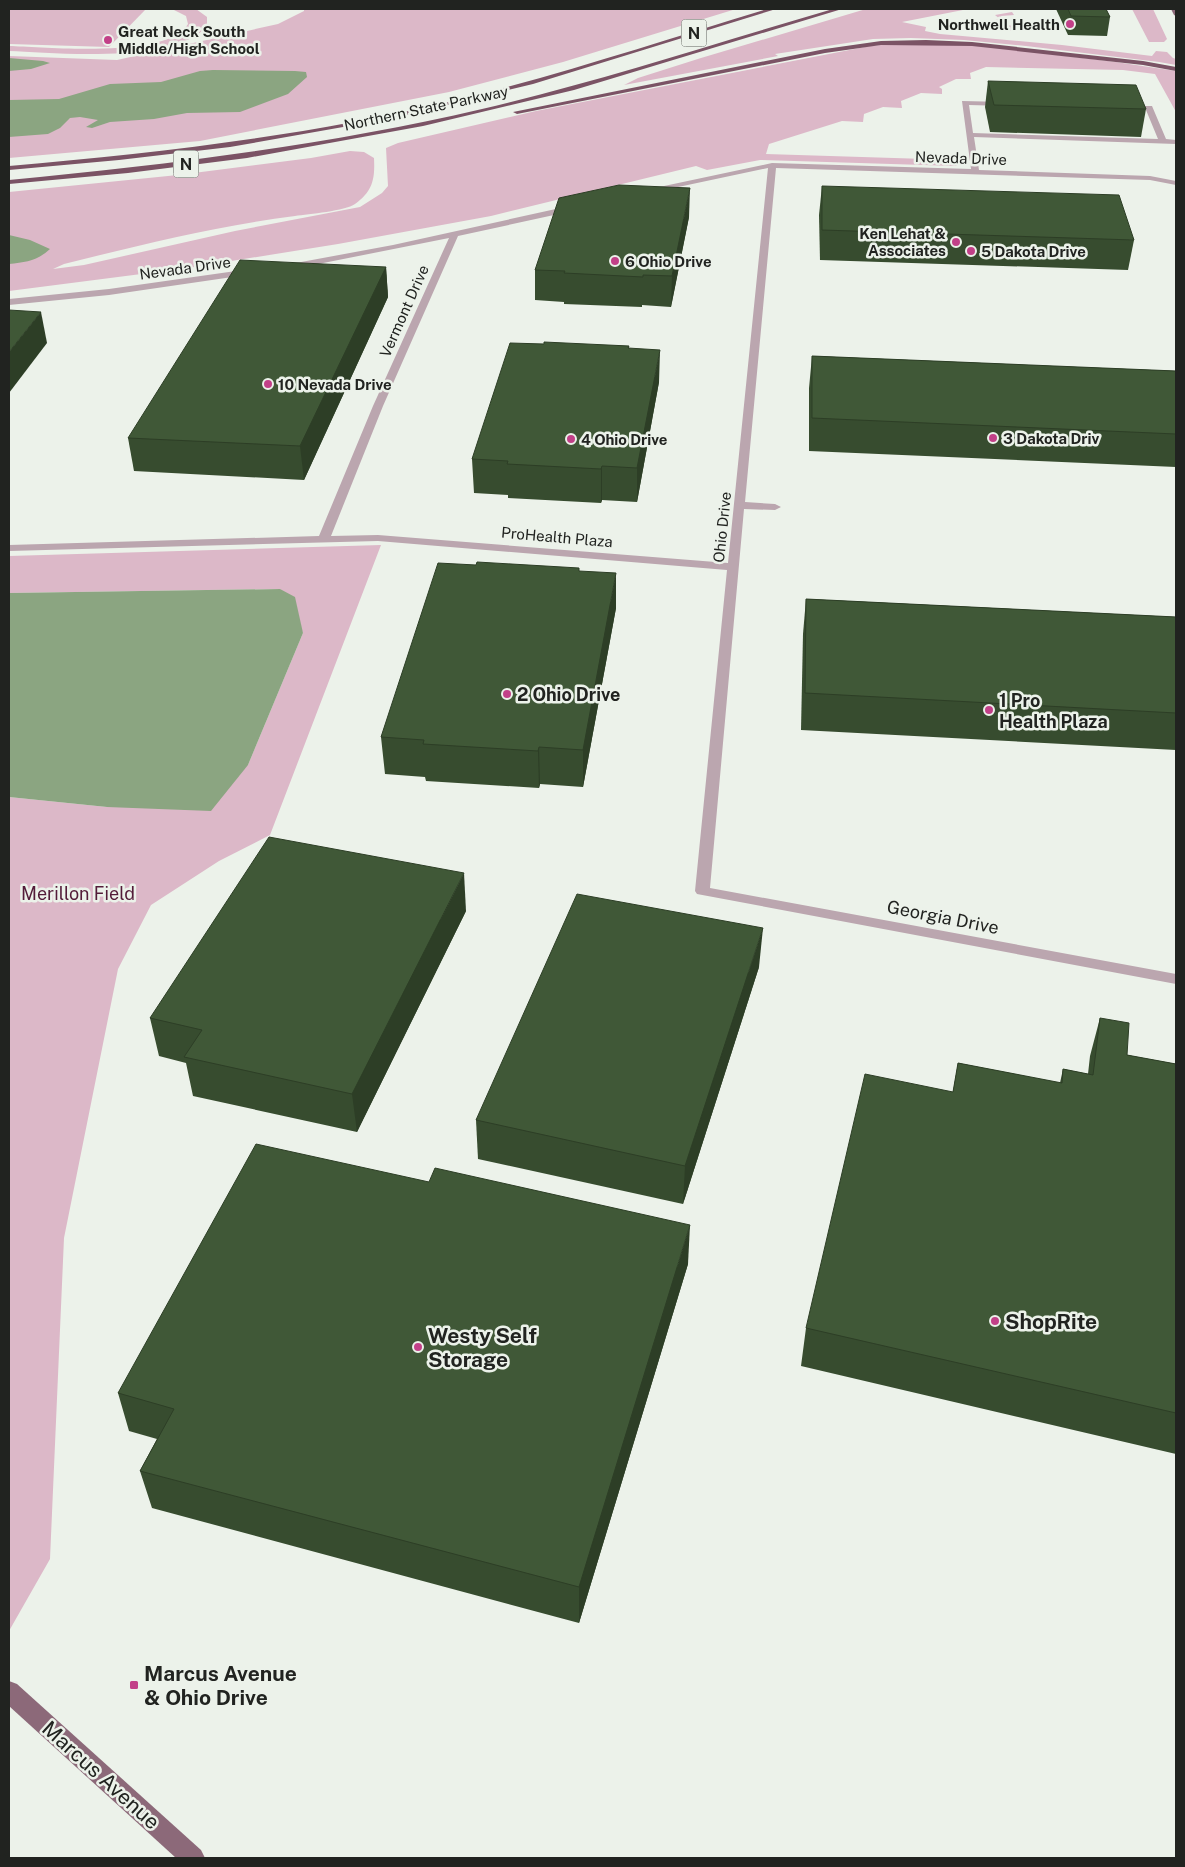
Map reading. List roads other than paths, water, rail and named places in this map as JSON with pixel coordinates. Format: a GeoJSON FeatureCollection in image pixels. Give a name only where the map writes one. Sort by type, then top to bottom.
{"type":"FeatureCollection","features":[{"type":"Feature","properties":{"kind":"highway"},"geometry":{"type":"LineString","coordinates":[[615,58],[661,36],[750,9]]}},
{"type":"Feature","properties":{"kind":"highway","name":"Northern State Parkway"},"geometry":{"type":"LineString","coordinates":[[9,168],[212,146],[335,127],[456,102],[547,78],[773,9]]}},
{"type":"Feature","properties":{"kind":"highway","name":"Northern State Parkway"},"geometry":{"type":"LineString","coordinates":[[9,182],[185,164],[363,137],[427,124],[533,98],[839,9]]}},
{"type":"Feature","properties":{"kind":"highway"},"geometry":{"type":"LineString","coordinates":[[363,137],[465,123],[825,51],[881,43],[981,44],[1143,63],[1176,69]]}},
{"type":"Feature","properties":{"kind":"main road"},"geometry":{"type":"LineString","coordinates":[[1174,9],[1176,14]]}},
{"type":"Feature","properties":{"kind":"main road","name":"Marcus Avenue"},"geometry":{"type":"LineString","coordinates":[[9,1692],[193,1858]]}},
{"type":"Feature","properties":{"kind":"lane"},"geometry":{"type":"LineString","coordinates":[[975,172],[965,103],[1013,104]]}},
{"type":"Feature","properties":{"kind":"lane"},"geometry":{"type":"LineString","coordinates":[[1120,107],[1149,108],[1163,141]]}},
{"type":"Feature","properties":{"kind":"lane"},"geometry":{"type":"LineString","coordinates":[[970,135],[1176,142]]}},
{"type":"Feature","properties":{"kind":"lane","name":"Nevada Drive"},"geometry":{"type":"LineString","coordinates":[[641,194],[772,165],[1150,178],[1176,183]]}},
{"type":"Feature","properties":{"kind":"lane","name":"Ohio Drive"},"geometry":{"type":"LineString","coordinates":[[702,891],[772,165]]}},
{"type":"Feature","properties":{"kind":"lane"},"geometry":{"type":"LineString","coordinates":[[281,268],[393,248],[584,206]]}},
{"type":"Feature","properties":{"kind":"lane","name":"Vermont Drive"},"geometry":{"type":"LineString","coordinates":[[324,539],[378,406],[455,234]]}},
{"type":"Feature","properties":{"kind":"lane","name":"Nevada Drive"},"geometry":{"type":"LineString","coordinates":[[9,302],[109,292],[263,270]]}},
{"type":"Feature","properties":{"kind":"lane"},"geometry":{"type":"LineString","coordinates":[[739,505],[775,507]]}},
{"type":"Feature","properties":{"kind":"lane","name":"ProHealth Plaza"},"geometry":{"type":"LineString","coordinates":[[9,548],[378,538],[733,567]]}},
{"type":"Feature","properties":{"kind":"lane","name":"Georgia Drive"},"geometry":{"type":"LineString","coordinates":[[702,891],[1176,978]]}},
{"type":"Feature","properties":{"kind":"place","name":"Northwell Health"},"geometry":{"type":"Point","coordinates":[1070,24]}},
{"type":"Feature","properties":{"kind":"place","name":"Great Neck South Middle/High School"},"geometry":{"type":"Point","coordinates":[108,40]}},
{"type":"Feature","properties":{"kind":"place","name":"Ken Lehat & Associates"},"geometry":{"type":"Point","coordinates":[956,242]}},
{"type":"Feature","properties":{"kind":"place","name":"5 Dakota Drive"},"geometry":{"type":"Point","coordinates":[971,251]}},
{"type":"Feature","properties":{"kind":"place","name":"6 Ohio Drive"},"geometry":{"type":"Point","coordinates":[615,261]}},
{"type":"Feature","properties":{"kind":"place","name":"10 Nevada Drive"},"geometry":{"type":"Point","coordinates":[268,384]}},
{"type":"Feature","properties":{"kind":"place","name":"3 Dakota Driv"},"geometry":{"type":"Point","coordinates":[993,438]}},
{"type":"Feature","properties":{"kind":"place","name":"4 Ohio Drive"},"geometry":{"type":"Point","coordinates":[571,439]}},
{"type":"Feature","properties":{"kind":"place","name":"2 Ohio Drive"},"geometry":{"type":"Point","coordinates":[507,694]}},
{"type":"Feature","properties":{"kind":"place","name":"1 Pro Health Plaza"},"geometry":{"type":"Point","coordinates":[989,710]}},
{"type":"Feature","properties":{"kind":"place","name":"ShopRite"},"geometry":{"type":"Point","coordinates":[995,1321]}},
{"type":"Feature","properties":{"kind":"place","name":"Westy Self Storage"},"geometry":{"type":"Point","coordinates":[418,1347]}},
{"type":"Feature","properties":{"kind":"place","name":"Marcus Avenue & Ohio Drive"},"geometry":{"type":"Point","coordinates":[134,1685]}},
{"type":"Feature","properties":{"kind":"park label","name":"Merillon Field"},"geometry":{"type":"Point","coordinates":[78,893]}}]}
